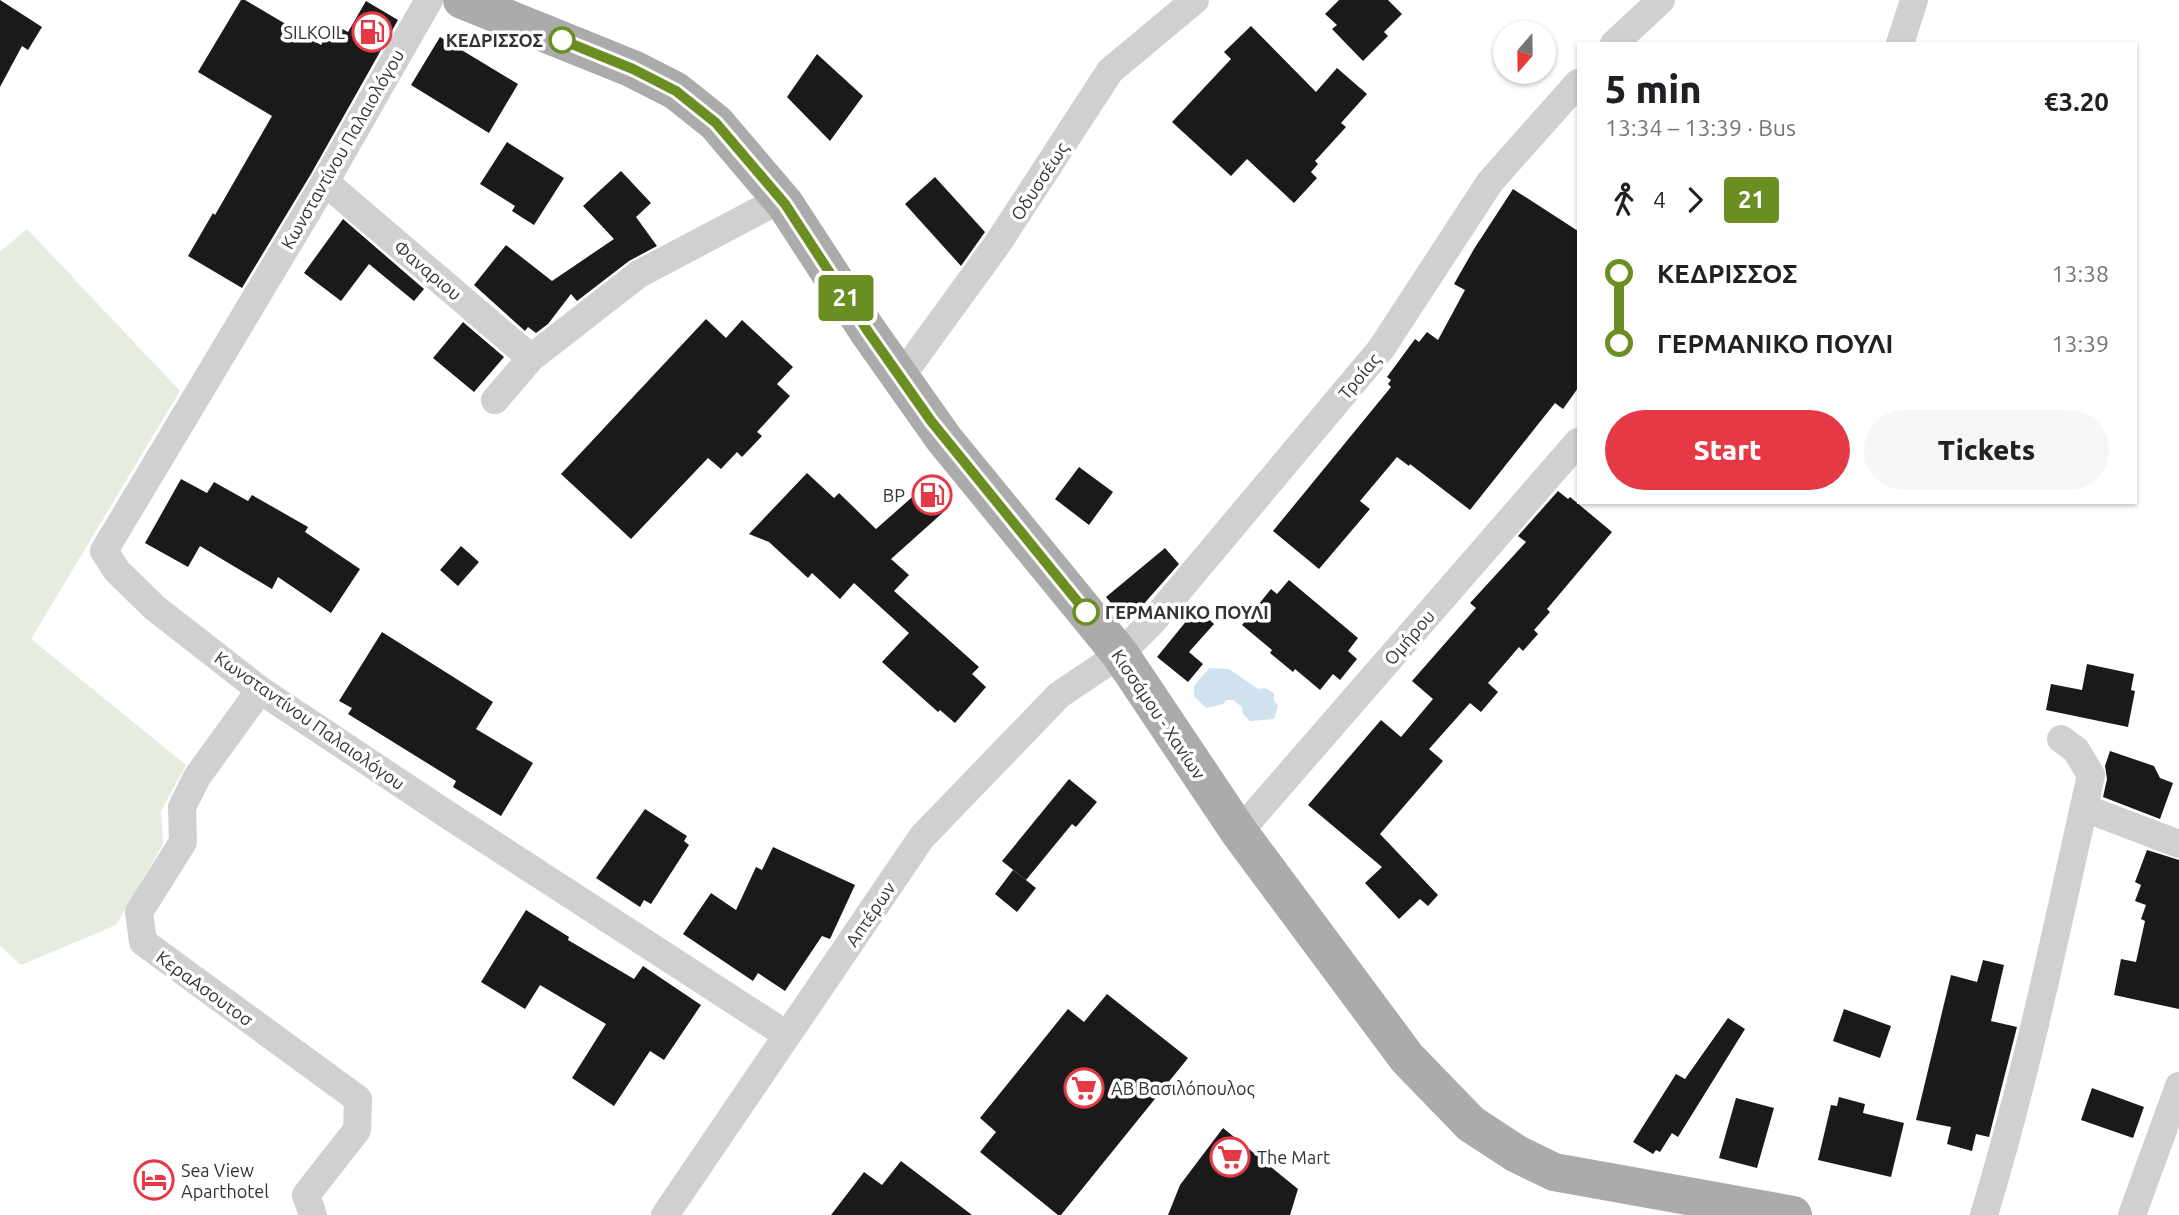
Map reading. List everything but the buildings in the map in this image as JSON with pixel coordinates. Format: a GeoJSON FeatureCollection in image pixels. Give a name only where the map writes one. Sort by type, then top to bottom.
{"type":"FeatureCollection","features":[{"type":"Feature","properties":{"kind":"main road","name":"Κισσάμου - Χανίων"},"geometry":{"type":"LineString","coordinates":[[462,0],[633,69],[676,91],[716,123],[781,199],[900,378],[944,439],[1120,654],[1239,832],[1407,1058],[1471,1124],[1492,1140],[1554,1172],[1793,1215]]}},
{"type":"Feature","properties":{"kind":"street","name":"Κωνσταντίνου Παλαιολόγου"},"geometry":{"type":"LineString","coordinates":[[429,0],[325,182],[104,551],[117,571],[155,608],[260,690],[787,1035]]}},
{"type":"Feature","properties":{"kind":"street","name":"Οδυσσέως"},"geometry":{"type":"LineString","coordinates":[[900,378],[998,243],[1110,71],[1195,0]]}},
{"type":"Feature","properties":{"kind":"street"},"geometry":{"type":"LineString","coordinates":[[1616,42],[1661,0]]}},
{"type":"Feature","properties":{"kind":"street"},"geometry":{"type":"LineString","coordinates":[[1901,42],[1914,0]]}},
{"type":"Feature","properties":{"kind":"street","name":"Τροίας"},"geometry":{"type":"LineString","coordinates":[[1120,654],[1152,622],[1381,349],[1490,182],[1577,84]]}},
{"type":"Feature","properties":{"kind":"street","name":"Φαναριου"},"geometry":{"type":"LineString","coordinates":[[325,182],[531,358]]}},
{"type":"Feature","properties":{"kind":"street"},"geometry":{"type":"LineString","coordinates":[[495,400],[531,358],[639,274],[781,199]]}},
{"type":"Feature","properties":{"kind":"street","name":"Ομήρου"},"geometry":{"type":"LineString","coordinates":[[1239,832],[1577,443]]}},
{"type":"Feature","properties":{"kind":"street","name":"Απτέρων"},"geometry":{"type":"LineString","coordinates":[[665,1215],[922,837],[1059,695],[1120,654]]}},
{"type":"Feature","properties":{"kind":"street","name":"ΚεραΑσουτοσ"},"geometry":{"type":"LineString","coordinates":[[260,690],[197,777],[182,807],[183,842],[139,912],[143,943],[358,1099],[357,1130],[306,1195],[313,1215]]}},
{"type":"Feature","properties":{"kind":"street"},"geometry":{"type":"LineString","coordinates":[[1984,1215],[2055,942],[2091,775],[2076,750],[2061,739]]}},
{"type":"Feature","properties":{"kind":"street"},"geometry":{"type":"LineString","coordinates":[[2084,808],[2179,844]]}},
{"type":"Feature","properties":{"kind":"street"},"geometry":{"type":"LineString","coordinates":[[2132,1215],[2179,1086]]}},
{"type":"Feature","properties":{"kind":"shaded area"},"geometry":{"type":"Polygon","coordinates":[[[27,229],[180,391],[31,639],[186,765],[161,811],[163,844],[116,925],[21,965],[0,946],[0,252],[27,229]]]}},
{"type":"Feature","properties":{"kind":"water"},"geometry":{"type":"Polygon","coordinates":[[[1209,668],[1229,669],[1258,689],[1265,688],[1274,694],[1278,706],[1274,719],[1250,721],[1243,714],[1242,707],[1233,700],[1206,708],[1194,696],[1194,686],[1209,668]]]}},
{"type":"Feature","properties":{"kind":"bus line","name":"21"},"geometry":{"type":"LineString","coordinates":[[562,40],[633,69],[676,91],[716,123],[785,204],[867,330],[944,439],[1086,612]]}},
{"type":"Feature","properties":{"kind":"place","name":"SILKOIL"},"geometry":{"type":"Point","coordinates":[372,32]}},
{"type":"Feature","properties":{"kind":"place","name":"ΚΕΔΡΙΣΣΟΣ"},"geometry":{"type":"Point","coordinates":[562,40]}},
{"type":"Feature","properties":{"kind":"place","name":"BP"},"geometry":{"type":"Point","coordinates":[932,495]}},
{"type":"Feature","properties":{"kind":"place","name":"ΓΕΡΜΑΝΙΚΟ ΠΟΥΛΙ"},"geometry":{"type":"Point","coordinates":[1086,612]}},
{"type":"Feature","properties":{"kind":"place","name":"ΑΒ Βασιλόπουλος"},"geometry":{"type":"Point","coordinates":[1084,1088]}},
{"type":"Feature","properties":{"kind":"place","name":"The Mart"},"geometry":{"type":"Point","coordinates":[1230,1157]}},
{"type":"Feature","properties":{"kind":"place","name":"Sea View Aparthotel"},"geometry":{"type":"Point","coordinates":[154,1180]}}]}
